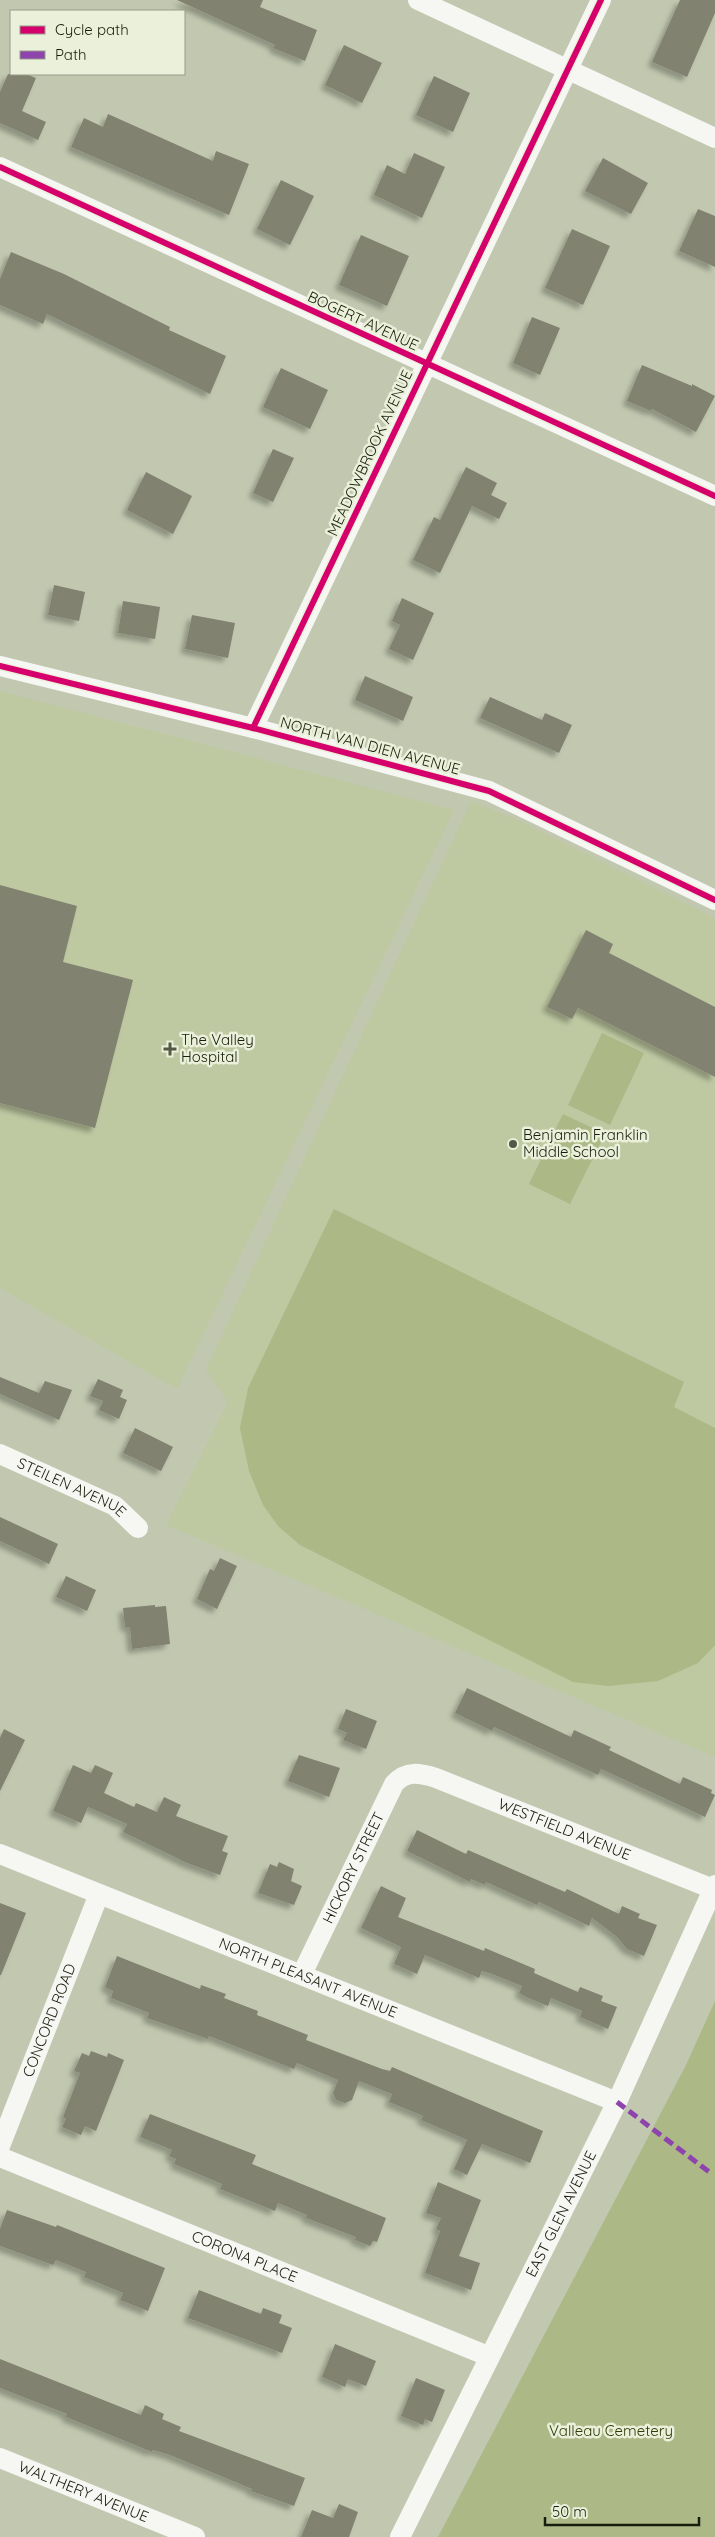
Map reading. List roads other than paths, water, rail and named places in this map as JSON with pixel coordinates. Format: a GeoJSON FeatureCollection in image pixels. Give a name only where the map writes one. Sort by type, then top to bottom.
{"type":"FeatureCollection","features":[{"type":"Feature","properties":{"kind":"street"},"geometry":{"type":"LineString","coordinates":[[418,0],[715,138]]}},
{"type":"Feature","properties":{"kind":"street","name":"MEADOWBROOK AVENUE"},"geometry":{"type":"LineString","coordinates":[[253,728],[601,0]]}},
{"type":"Feature","properties":{"kind":"street","name":"BOGERT AVENUE"},"geometry":{"type":"LineString","coordinates":[[0,167],[715,496]]}},
{"type":"Feature","properties":{"kind":"street","name":"NORTH VAN DIEN AVENUE"},"geometry":{"type":"LineString","coordinates":[[0,666],[253,728],[489,791],[715,900]]}},
{"type":"Feature","properties":{"kind":"street","name":"STEILEN AVENUE"},"geometry":{"type":"LineString","coordinates":[[0,1454],[115,1506],[138,1528]]}},
{"type":"Feature","properties":{"kind":"street","name":"WESTFIELD AVENUE"},"geometry":{"type":"LineString","coordinates":[[414,1774],[436,1778],[714,1887]]}},
{"type":"Feature","properties":{"kind":"street","name":"HICKORY STREET"},"geometry":{"type":"LineString","coordinates":[[302,1974],[394,1784],[405,1775],[414,1774]]}},
{"type":"Feature","properties":{"kind":"street","name":"NORTH PLEASANT AVENUE"},"geometry":{"type":"LineString","coordinates":[[0,1854],[616,2102]]}},
{"type":"Feature","properties":{"kind":"street","name":"EAST GLEN AVENUE"},"geometry":{"type":"LineString","coordinates":[[400,2537],[488,2356],[616,2102],[714,1887]]}},
{"type":"Feature","properties":{"kind":"street","name":"CONCORD ROAD"},"geometry":{"type":"LineString","coordinates":[[0,2146],[99,1894]]}},
{"type":"Feature","properties":{"kind":"street","name":"CORONA PLACE"},"geometry":{"type":"LineString","coordinates":[[0,2157],[488,2356]]}},
{"type":"Feature","properties":{"kind":"street","name":"WALTHERY AVENUE"},"geometry":{"type":"LineString","coordinates":[[0,2458],[195,2537]]}},
{"type":"Feature","properties":{"kind":"place","name":"The Valley Hospital"},"geometry":{"type":"Point","coordinates":[170,1049]}},
{"type":"Feature","properties":{"kind":"place","name":"Benjamin Franklin Middle School"},"geometry":{"type":"Point","coordinates":[513,1144]}},
{"type":"Feature","properties":{"kind":"park label","name":"Valleau Cemetery"},"geometry":{"type":"Point","coordinates":[611,2431]}}]}
